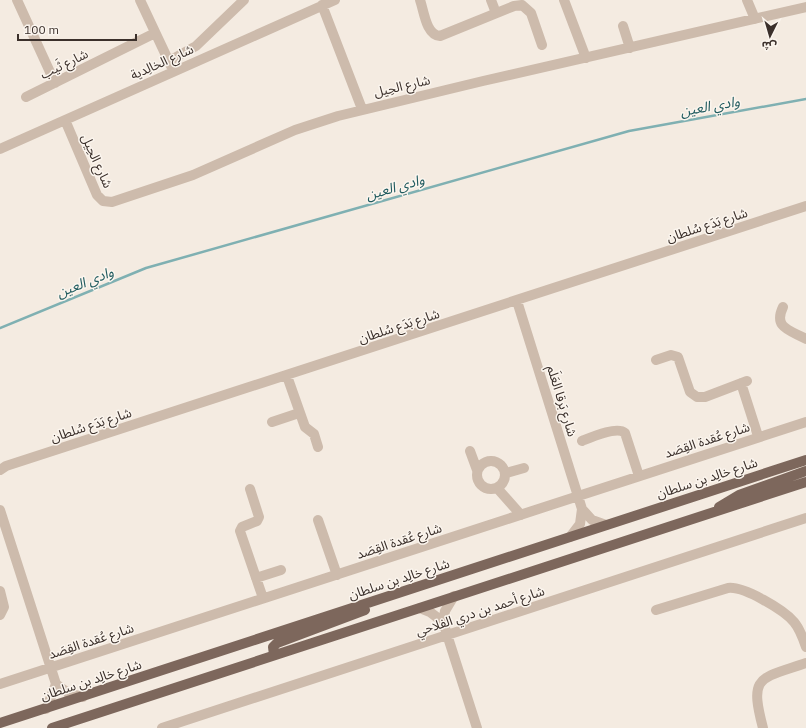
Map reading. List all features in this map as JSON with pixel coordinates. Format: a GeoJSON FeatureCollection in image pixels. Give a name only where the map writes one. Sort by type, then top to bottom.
{"type":"FeatureCollection","features":[{"type":"Feature","properties":{"kind":"main road","name":"شارع خالِد بن سلطان"},"geometry":{"type":"LineString","coordinates":[[0,723],[806,460]]}},
{"type":"Feature","properties":{"kind":"main road"},"geometry":{"type":"LineString","coordinates":[[715,512],[732,498],[806,471]]}},
{"type":"Feature","properties":{"kind":"main road"},"geometry":{"type":"LineString","coordinates":[[52,728],[806,482]]}},
{"type":"Feature","properties":{"kind":"main road"},"geometry":{"type":"LineString","coordinates":[[274,655],[273,647],[277,643],[362,611],[385,597]]}},
{"type":"Feature","properties":{"kind":"street"},"geometry":{"type":"LineString","coordinates":[[17,0],[55,83]]}},
{"type":"Feature","properties":{"kind":"street"},"geometry":{"type":"LineString","coordinates":[[140,0],[174,72]]}},
{"type":"Feature","properties":{"kind":"street"},"geometry":{"type":"LineString","coordinates":[[169,61],[196,46],[244,0]]}},
{"type":"Feature","properties":{"kind":"street","name":"شارع الخالِدية"},"geometry":{"type":"LineString","coordinates":[[0,149],[174,72],[310,5],[322,5],[335,0]]}},
{"type":"Feature","properties":{"kind":"street"},"geometry":{"type":"LineString","coordinates":[[420,0],[430,31],[437,36],[443,36],[518,5],[526,6],[531,13],[542,45]]}},
{"type":"Feature","properties":{"kind":"street"},"geometry":{"type":"LineString","coordinates":[[491,0],[496,13]]}},
{"type":"Feature","properties":{"kind":"street"},"geometry":{"type":"LineString","coordinates":[[564,0],[586,58]]}},
{"type":"Feature","properties":{"kind":"street"},"geometry":{"type":"LineString","coordinates":[[747,0],[755,19]]}},
{"type":"Feature","properties":{"kind":"street"},"geometry":{"type":"LineString","coordinates":[[322,5],[362,109]]}},
{"type":"Feature","properties":{"kind":"street","name":"شارع الحِيل"},"geometry":{"type":"LineString","coordinates":[[65,120],[94,191],[99,199],[108,202],[193,175],[295,130],[362,109],[806,8]]}},
{"type":"Feature","properties":{"kind":"street"},"geometry":{"type":"LineString","coordinates":[[623,26],[630,48]]}},
{"type":"Feature","properties":{"kind":"street","name":"شارع ثَيب"},"geometry":{"type":"LineString","coordinates":[[26,97],[155,33]]}},
{"type":"Feature","properties":{"kind":"street","name":"شارع بَدَع سُلطان"},"geometry":{"type":"LineString","coordinates":[[0,470],[6,466],[287,376],[806,206]]}},
{"type":"Feature","properties":{"kind":"street","name":"شارع بَرقا العَلَم"},"geometry":{"type":"LineString","coordinates":[[517,301],[582,509]]}},
{"type":"Feature","properties":{"kind":"street"},"geometry":{"type":"LineString","coordinates":[[783,306],[778,321],[781,325],[806,339]]}},
{"type":"Feature","properties":{"kind":"street"},"geometry":{"type":"LineString","coordinates":[[656,360],[671,355],[678,356],[690,392],[697,397],[705,396],[744,382],[758,436]]}},
{"type":"Feature","properties":{"kind":"street"},"geometry":{"type":"LineString","coordinates":[[287,376],[299,413],[306,429],[314,434],[318,447]]}},
{"type":"Feature","properties":{"kind":"street"},"geometry":{"type":"LineString","coordinates":[[272,422],[299,413]]}},
{"type":"Feature","properties":{"kind":"street","name":"شارع عُقدة القِصَد"},"geometry":{"type":"LineString","coordinates":[[0,684],[521,515],[758,436],[806,422]]}},
{"type":"Feature","properties":{"kind":"street"},"geometry":{"type":"LineString","coordinates":[[582,441],[616,430],[623,431],[625,433],[639,476]]}},
{"type":"Feature","properties":{"kind":"street"},"geometry":{"type":"LineString","coordinates":[[470,451],[477,470],[477,477],[484,487],[490,489],[497,488],[502,485],[505,479],[506,473],[504,467],[499,462],[493,460],[486,461],[477,470]]}},
{"type":"Feature","properties":{"kind":"street"},"geometry":{"type":"LineString","coordinates":[[506,473],[524,468]]}},
{"type":"Feature","properties":{"kind":"street"},"geometry":{"type":"LineString","coordinates":[[497,488],[521,515]]}},
{"type":"Feature","properties":{"kind":"street"},"geometry":{"type":"LineString","coordinates":[[250,489],[259,516],[255,522],[242,527],[240,531],[263,598]]}},
{"type":"Feature","properties":{"kind":"street"},"geometry":{"type":"LineString","coordinates":[[582,509],[592,520],[606,525]]}},
{"type":"Feature","properties":{"kind":"street"},"geometry":{"type":"LineString","coordinates":[[570,537],[580,524],[582,509]]}},
{"type":"Feature","properties":{"kind":"street"},"geometry":{"type":"LineString","coordinates":[[0,510],[52,667],[56,684],[46,709]]}},
{"type":"Feature","properties":{"kind":"street","name":"شارع أحمد بن دري الفلاحي"},"geometry":{"type":"LineString","coordinates":[[162,728],[806,518]]}},
{"type":"Feature","properties":{"kind":"street"},"geometry":{"type":"LineString","coordinates":[[318,520],[337,575]]}},
{"type":"Feature","properties":{"kind":"street"},"geometry":{"type":"LineString","coordinates":[[256,578],[281,570]]}},
{"type":"Feature","properties":{"kind":"street"},"geometry":{"type":"LineString","coordinates":[[656,610],[728,588],[741,588],[786,614],[800,631],[806,647]]}},
{"type":"Feature","properties":{"kind":"street"},"geometry":{"type":"LineString","coordinates":[[0,592],[4,607],[0,615]]}},
{"type":"Feature","properties":{"kind":"street"},"geometry":{"type":"LineString","coordinates":[[454,596],[445,611],[443,622],[477,728]]}},
{"type":"Feature","properties":{"kind":"street"},"geometry":{"type":"LineString","coordinates":[[420,608],[430,612],[443,622]]}},
{"type":"Feature","properties":{"kind":"street"},"geometry":{"type":"LineString","coordinates":[[763,728],[756,695],[762,681],[768,676],[806,663]]}},
{"type":"Feature","properties":{"kind":"street"},"geometry":{"type":"LineString","coordinates":[[56,684],[68,693],[83,697]]}},
{"type":"Feature","properties":{"kind":"waterway","name":"وادي العين"},"geometry":{"type":"LineString","coordinates":[[0,328],[146,268],[629,131],[806,99]]}}]}
